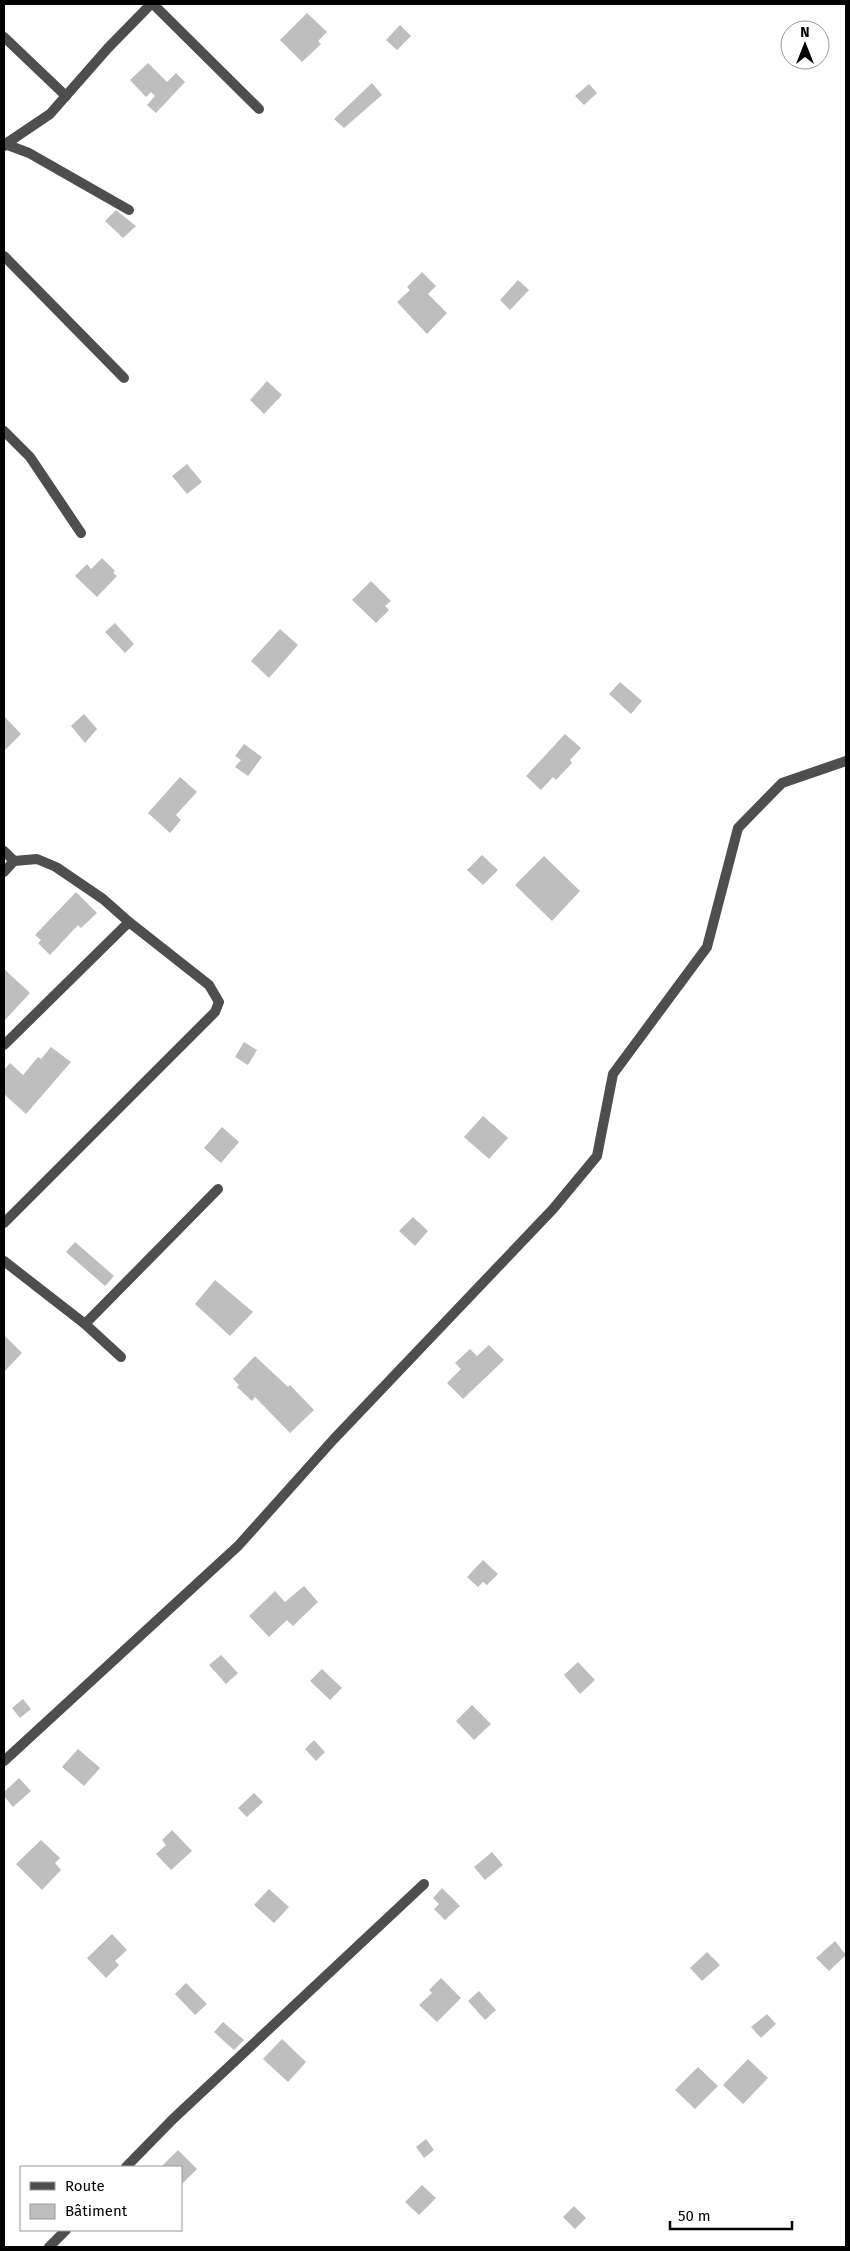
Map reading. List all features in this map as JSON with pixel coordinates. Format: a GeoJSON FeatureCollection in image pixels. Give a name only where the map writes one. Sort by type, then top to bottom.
{"type":"FeatureCollection","features":[{"type":"Feature","properties":{"kind":"street"},"geometry":{"type":"LineString","coordinates":[[4,145],[50,114],[108,48],[152,4],[259,109]]}},
{"type":"Feature","properties":{"kind":"street"},"geometry":{"type":"LineString","coordinates":[[4,37],[66,96]]}},
{"type":"Feature","properties":{"kind":"street"},"geometry":{"type":"LineString","coordinates":[[4,145],[28,153],[129,210]]}},
{"type":"Feature","properties":{"kind":"street"},"geometry":{"type":"LineString","coordinates":[[4,256],[124,378]]}},
{"type":"Feature","properties":{"kind":"street"},"geometry":{"type":"LineString","coordinates":[[4,430],[30,458],[81,533]]}},
{"type":"Feature","properties":{"kind":"street"},"geometry":{"type":"LineString","coordinates":[[4,1761],[238,1546],[333,1440],[554,1209],[597,1156],[613,1074],[707,947],[738,828],[782,783],[846,761]]}},
{"type":"Feature","properties":{"kind":"street"},"geometry":{"type":"LineString","coordinates":[[4,851],[14,862]]}},
{"type":"Feature","properties":{"kind":"street"},"geometry":{"type":"LineString","coordinates":[[4,872],[14,862],[37,859],[56,867],[103,899],[128,922],[209,985],[219,1002],[215,1012],[4,1223]]}},
{"type":"Feature","properties":{"kind":"street"},"geometry":{"type":"LineString","coordinates":[[4,1045],[128,922]]}},
{"type":"Feature","properties":{"kind":"street"},"geometry":{"type":"LineString","coordinates":[[86,1324],[218,1189]]}},
{"type":"Feature","properties":{"kind":"street"},"geometry":{"type":"LineString","coordinates":[[4,1261],[86,1324],[121,1357]]}},
{"type":"Feature","properties":{"kind":"street"},"geometry":{"type":"LineString","coordinates":[[127,2166],[173,2119],[424,1884]]}},
{"type":"Feature","properties":{"kind":"street"},"geometry":{"type":"LineString","coordinates":[[49,2247],[65,2231]]}},
{"type":"Feature","properties":{"kind":"building"},"geometry":{"type":"Polygon","coordinates":[[[307,13],[327,32],[318,41],[321,44],[302,62],[280,40],[307,13]]]}},
{"type":"Feature","properties":{"kind":"building"},"geometry":{"type":"Polygon","coordinates":[[[400,25],[411,36],[397,50],[386,40],[400,25]]]}},
{"type":"Feature","properties":{"kind":"building"},"geometry":{"type":"Polygon","coordinates":[[[148,63],[167,82],[176,73],[185,82],[156,113],[147,105],[155,96],[151,92],[146,97],[130,80],[148,63]]]}},
{"type":"Feature","properties":{"kind":"building"},"geometry":{"type":"Polygon","coordinates":[[[372,83],[382,95],[344,128],[334,119],[372,83]]]}},
{"type":"Feature","properties":{"kind":"building"},"geometry":{"type":"Polygon","coordinates":[[[589,84],[597,93],[584,105],[575,96],[589,84]]]}},
{"type":"Feature","properties":{"kind":"building"},"geometry":{"type":"Polygon","coordinates":[[[116,210],[136,226],[123,238],[105,221],[116,210]]]}},
{"type":"Feature","properties":{"kind":"building"},"geometry":{"type":"Polygon","coordinates":[[[422,272],[436,286],[428,294],[447,313],[427,334],[397,302],[410,290],[407,287],[422,272]]]}},
{"type":"Feature","properties":{"kind":"building"},"geometry":{"type":"Polygon","coordinates":[[[518,280],[529,290],[510,310],[500,300],[518,280]]]}},
{"type":"Feature","properties":{"kind":"building"},"geometry":{"type":"Polygon","coordinates":[[[267,381],[282,395],[264,414],[250,400],[267,381]]]}},
{"type":"Feature","properties":{"kind":"building"},"geometry":{"type":"Polygon","coordinates":[[[187,464],[202,482],[187,494],[172,476],[187,464]]]}},
{"type":"Feature","properties":{"kind":"building"},"geometry":{"type":"Polygon","coordinates":[[[102,558],[115,571],[113,573],[117,576],[97,597],[75,576],[87,564],[91,569],[102,558]]]}},
{"type":"Feature","properties":{"kind":"building"},"geometry":{"type":"Polygon","coordinates":[[[371,581],[391,601],[385,606],[389,610],[376,623],[352,600],[371,581]]]}},
{"type":"Feature","properties":{"kind":"building"},"geometry":{"type":"Polygon","coordinates":[[[115,623],[134,644],[125,653],[105,632],[115,623]]]}},
{"type":"Feature","properties":{"kind":"building"},"geometry":{"type":"Polygon","coordinates":[[[280,629],[298,645],[269,678],[251,661],[280,629]]]}},
{"type":"Feature","properties":{"kind":"building"},"geometry":{"type":"Polygon","coordinates":[[[620,682],[642,701],[631,714],[609,694],[620,682]]]}},
{"type":"Feature","properties":{"kind":"building"},"geometry":{"type":"Polygon","coordinates":[[[84,714],[97,729],[85,743],[71,726],[84,714]]]}},
{"type":"Feature","properties":{"kind":"building"},"geometry":{"type":"Polygon","coordinates":[[[4,716],[21,734],[4,751],[4,716]]]}},
{"type":"Feature","properties":{"kind":"building"},"geometry":{"type":"Polygon","coordinates":[[[565,734],[581,748],[570,760],[572,763],[556,780],[553,777],[541,790],[526,776],[565,734]]]}},
{"type":"Feature","properties":{"kind":"building"},"geometry":{"type":"Polygon","coordinates":[[[244,744],[262,757],[248,776],[235,767],[241,760],[235,756],[244,744]]]}},
{"type":"Feature","properties":{"kind":"building"},"geometry":{"type":"Polygon","coordinates":[[[180,777],[197,792],[176,815],[181,820],[170,833],[148,813],[180,777]]]}},
{"type":"Feature","properties":{"kind":"building"},"geometry":{"type":"Polygon","coordinates":[[[482,855],[498,870],[483,885],[467,870],[482,855]]]}},
{"type":"Feature","properties":{"kind":"building"},"geometry":{"type":"Polygon","coordinates":[[[544,856],[580,891],[552,921],[515,885],[544,856]]]}},
{"type":"Feature","properties":{"kind":"building"},"geometry":{"type":"Polygon","coordinates":[[[76,892],[97,913],[81,928],[78,925],[50,955],[38,943],[41,940],[35,935],[76,892]]]}},
{"type":"Feature","properties":{"kind":"building"},"geometry":{"type":"Polygon","coordinates":[[[4,969],[30,993],[4,1021],[4,969]]]}},
{"type":"Feature","properties":{"kind":"building"},"geometry":{"type":"Polygon","coordinates":[[[244,1042],[257,1050],[248,1065],[235,1057],[244,1042]]]}},
{"type":"Feature","properties":{"kind":"building"},"geometry":{"type":"Polygon","coordinates":[[[51,1047],[71,1062],[26,1114],[4,1094],[4,1070],[10,1063],[23,1075],[38,1057],[41,1059],[51,1047]]]}},
{"type":"Feature","properties":{"kind":"building"},"geometry":{"type":"Polygon","coordinates":[[[483,1116],[508,1138],[489,1159],[464,1137],[483,1116]]]}},
{"type":"Feature","properties":{"kind":"building"},"geometry":{"type":"Polygon","coordinates":[[[222,1127],[239,1142],[221,1163],[204,1148],[222,1127]]]}},
{"type":"Feature","properties":{"kind":"building"},"geometry":{"type":"Polygon","coordinates":[[[413,1217],[428,1231],[415,1246],[399,1231],[413,1217]]]}},
{"type":"Feature","properties":{"kind":"building"},"geometry":{"type":"Polygon","coordinates":[[[75,1242],[114,1276],[105,1286],[66,1252],[75,1242]]]}},
{"type":"Feature","properties":{"kind":"building"},"geometry":{"type":"Polygon","coordinates":[[[215,1280],[253,1312],[230,1336],[195,1304],[215,1280]]]}},
{"type":"Feature","properties":{"kind":"building"},"geometry":{"type":"Polygon","coordinates":[[[4,1335],[22,1353],[4,1372],[4,1335]]]}},
{"type":"Feature","properties":{"kind":"building"},"geometry":{"type":"Polygon","coordinates":[[[489,1345],[504,1360],[463,1399],[447,1383],[461,1369],[455,1363],[470,1349],[477,1356],[489,1345]]]}},
{"type":"Feature","properties":{"kind":"building"},"geometry":{"type":"Polygon","coordinates":[[[255,1356],[288,1387],[290,1385],[314,1410],[290,1433],[255,1397],[252,1401],[237,1387],[239,1385],[233,1379],[255,1356]]]}},
{"type":"Feature","properties":{"kind":"building"},"geometry":{"type":"Polygon","coordinates":[[[483,1560],[498,1574],[487,1585],[483,1582],[478,1587],[467,1577],[483,1560]]]}},
{"type":"Feature","properties":{"kind":"building"},"geometry":{"type":"Polygon","coordinates":[[[304,1586],[318,1602],[293,1626],[287,1620],[269,1637],[249,1616],[275,1591],[285,1602],[304,1586]]]}},
{"type":"Feature","properties":{"kind":"building"},"geometry":{"type":"Polygon","coordinates":[[[221,1655],[238,1673],[226,1684],[209,1665],[221,1655]]]}},
{"type":"Feature","properties":{"kind":"building"},"geometry":{"type":"Polygon","coordinates":[[[578,1662],[595,1680],[580,1694],[564,1675],[578,1662]]]}},
{"type":"Feature","properties":{"kind":"building"},"geometry":{"type":"Polygon","coordinates":[[[322,1669],[342,1688],[330,1700],[310,1681],[322,1669]]]}},
{"type":"Feature","properties":{"kind":"building"},"geometry":{"type":"Polygon","coordinates":[[[23,1699],[31,1709],[20,1718],[12,1708],[23,1699]]]}},
{"type":"Feature","properties":{"kind":"building"},"geometry":{"type":"Polygon","coordinates":[[[472,1705],[491,1724],[474,1740],[456,1721],[472,1705]]]}},
{"type":"Feature","properties":{"kind":"building"},"geometry":{"type":"Polygon","coordinates":[[[314,1740],[325,1752],[316,1761],[305,1749],[314,1740]]]}},
{"type":"Feature","properties":{"kind":"building"},"geometry":{"type":"Polygon","coordinates":[[[78,1749],[100,1768],[84,1786],[62,1767],[78,1749]]]}},
{"type":"Feature","properties":{"kind":"building"},"geometry":{"type":"Polygon","coordinates":[[[19,1778],[31,1791],[13,1807],[4,1796],[4,1792],[19,1778]]]}},
{"type":"Feature","properties":{"kind":"building"},"geometry":{"type":"Polygon","coordinates":[[[254,1793],[263,1802],[247,1817],[238,1808],[254,1793]]]}},
{"type":"Feature","properties":{"kind":"building"},"geometry":{"type":"Polygon","coordinates":[[[172,1830],[192,1851],[171,1870],[156,1854],[166,1845],[162,1840],[172,1830]]]}},
{"type":"Feature","properties":{"kind":"building"},"geometry":{"type":"Polygon","coordinates":[[[41,1840],[60,1858],[55,1863],[61,1870],[42,1890],[16,1864],[41,1840]]]}},
{"type":"Feature","properties":{"kind":"building"},"geometry":{"type":"Polygon","coordinates":[[[492,1852],[503,1865],[485,1880],[474,1867],[492,1852]]]}},
{"type":"Feature","properties":{"kind":"building"},"geometry":{"type":"Polygon","coordinates":[[[442,1888],[460,1906],[445,1920],[434,1909],[439,1904],[433,1898],[442,1888]]]}},
{"type":"Feature","properties":{"kind":"building"},"geometry":{"type":"Polygon","coordinates":[[[269,1889],[289,1907],[274,1923],[254,1905],[269,1889]]]}},
{"type":"Feature","properties":{"kind":"building"},"geometry":{"type":"Polygon","coordinates":[[[112,1934],[127,1950],[115,1961],[119,1965],[106,1978],[87,1958],[112,1934]]]}},
{"type":"Feature","properties":{"kind":"building"},"geometry":{"type":"Polygon","coordinates":[[[835,1941],[846,1955],[829,1971],[816,1958],[835,1941]]]}},
{"type":"Feature","properties":{"kind":"building"},"geometry":{"type":"Polygon","coordinates":[[[707,1952],[720,1965],[702,1981],[690,1968],[707,1952]]]}},
{"type":"Feature","properties":{"kind":"building"},"geometry":{"type":"Polygon","coordinates":[[[441,1978],[461,1998],[437,2022],[419,2005],[432,1993],[429,1990],[441,1978]]]}},
{"type":"Feature","properties":{"kind":"building"},"geometry":{"type":"Polygon","coordinates":[[[186,1983],[207,2004],[195,2015],[175,1994],[186,1983]]]}},
{"type":"Feature","properties":{"kind":"building"},"geometry":{"type":"Polygon","coordinates":[[[479,1991],[496,2010],[485,2020],[468,2001],[479,1991]]]}},
{"type":"Feature","properties":{"kind":"building"},"geometry":{"type":"Polygon","coordinates":[[[767,2014],[776,2024],[761,2038],[751,2027],[767,2014]]]}},
{"type":"Feature","properties":{"kind":"building"},"geometry":{"type":"Polygon","coordinates":[[[223,2022],[244,2040],[234,2050],[214,2032],[223,2022]]]}},
{"type":"Feature","properties":{"kind":"building"},"geometry":{"type":"Polygon","coordinates":[[[282,2039],[306,2062],[288,2082],[263,2059],[282,2039]]]}},
{"type":"Feature","properties":{"kind":"building"},"geometry":{"type":"Polygon","coordinates":[[[748,2059],[768,2078],[743,2104],[723,2085],[748,2059]]]}},
{"type":"Feature","properties":{"kind":"building"},"geometry":{"type":"Polygon","coordinates":[[[698,2067],[718,2086],[695,2109],[675,2090],[698,2067]]]}},
{"type":"Feature","properties":{"kind":"building"},"geometry":{"type":"Polygon","coordinates":[[[426,2139],[434,2150],[424,2158],[416,2147],[426,2139]]]}},
{"type":"Feature","properties":{"kind":"building"},"geometry":{"type":"Polygon","coordinates":[[[178,2150],[197,2169],[182,2184],[182,2166],[162,2166],[178,2150]]]}},
{"type":"Feature","properties":{"kind":"building"},"geometry":{"type":"Polygon","coordinates":[[[422,2185],[436,2198],[419,2215],[405,2202],[422,2185]]]}},
{"type":"Feature","properties":{"kind":"building"},"geometry":{"type":"Polygon","coordinates":[[[574,2206],[586,2218],[575,2229],[563,2217],[574,2206]]]}}]}
